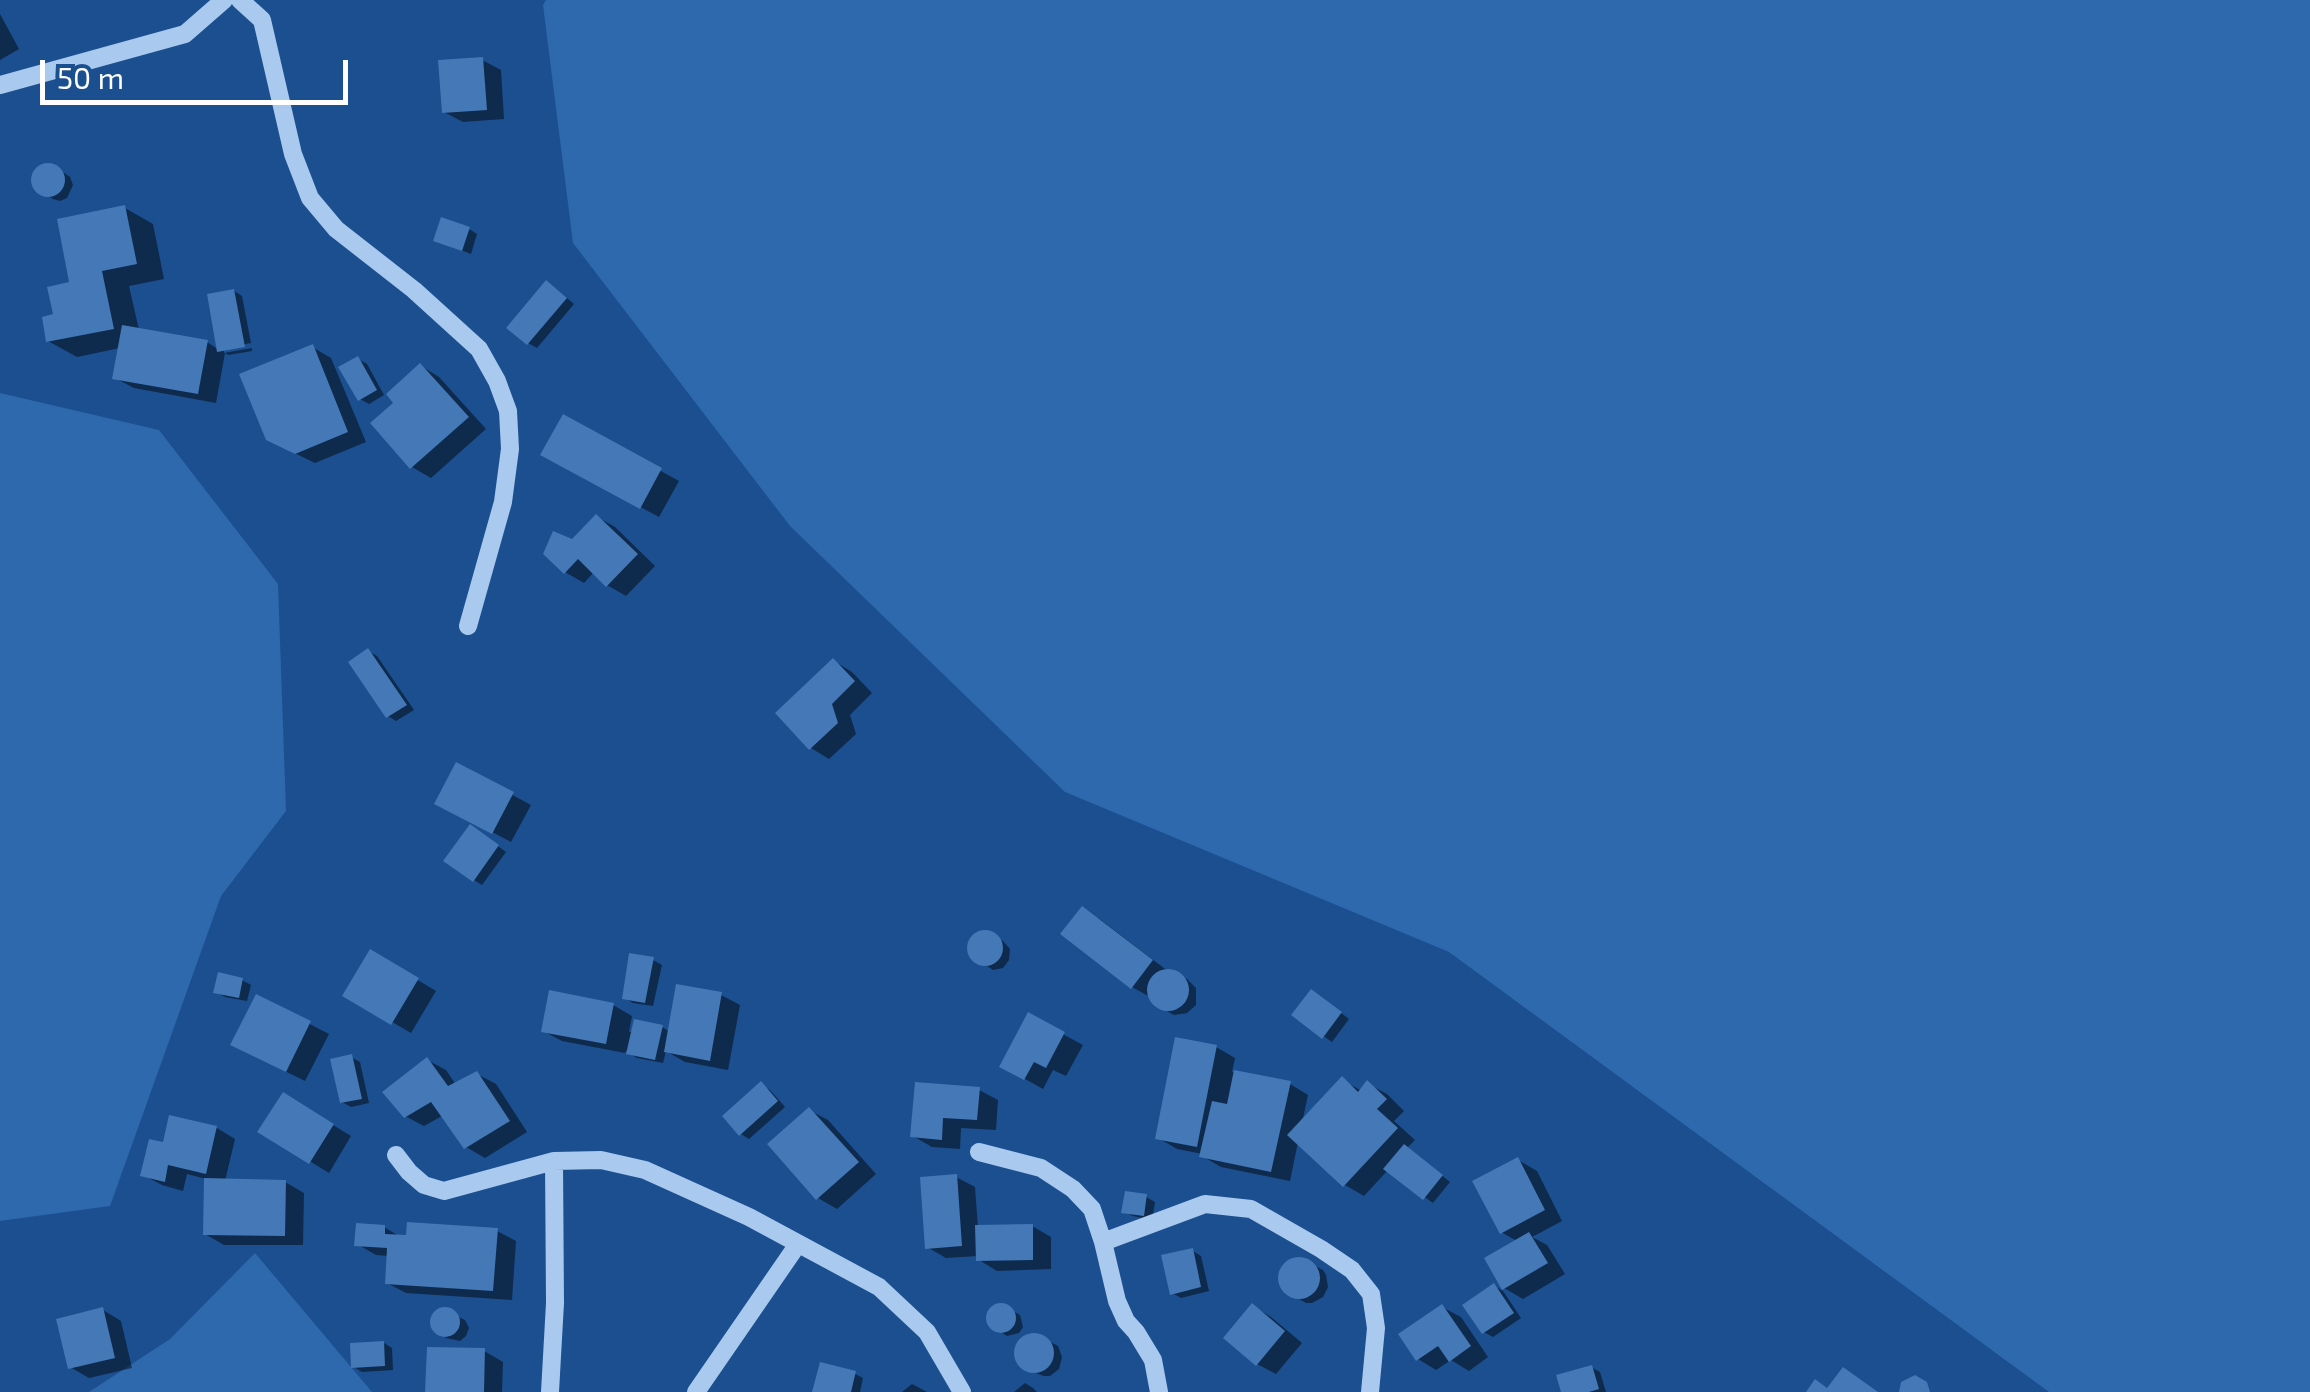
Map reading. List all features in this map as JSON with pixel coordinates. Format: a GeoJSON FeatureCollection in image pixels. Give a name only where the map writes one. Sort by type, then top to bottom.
{"type":"FeatureCollection","features":[{"type":"Feature","properties":{"kind":"street"},"geometry":{"type":"LineString","coordinates":[[0,85],[186,34],[224,0]]}},
{"type":"Feature","properties":{"kind":"street"},"geometry":{"type":"LineString","coordinates":[[240,0],[262,20],[293,154],[310,198],[336,229],[414,290],[479,349],[503,396],[510,449],[505,484],[468,626]]}},
{"type":"Feature","properties":{"kind":"street"},"geometry":{"type":"LineString","coordinates":[[979,1152],[1041,1168],[1072,1188],[1092,1209],[1117,1302],[1152,1360],[1159,1392]]}},
{"type":"Feature","properties":{"kind":"street"},"geometry":{"type":"LineString","coordinates":[[396,1155],[424,1185],[444,1190],[554,1161],[600,1160],[645,1170],[749,1216],[879,1287],[927,1332],[962,1392]]}},
{"type":"Feature","properties":{"kind":"street"},"geometry":{"type":"LineString","coordinates":[[550,1392],[555,1303],[554,1161]]}},
{"type":"Feature","properties":{"kind":"street"},"geometry":{"type":"LineString","coordinates":[[1103,1242],[1205,1204],[1251,1209],[1352,1270],[1371,1294],[1376,1328],[1370,1392]]}},
{"type":"Feature","properties":{"kind":"street"},"geometry":{"type":"LineString","coordinates":[[696,1392],[798,1244]]}},
{"type":"Feature","properties":{"kind":"shaded area"},"geometry":{"type":"Polygon","coordinates":[[[546,0],[2310,0],[2310,1392],[2049,1392],[1449,952],[1065,792],[790,526],[573,243],[543,5],[546,0]]]}},
{"type":"Feature","properties":{"kind":"shaded area"},"geometry":{"type":"Polygon","coordinates":[[[0,393],[159,430],[278,584],[286,811],[221,896],[110,1206],[0,1221],[0,393]]]}},
{"type":"Feature","properties":{"kind":"shaded area"},"geometry":{"type":"Polygon","coordinates":[[[255,1253],[372,1392],[89,1392],[170,1339],[255,1253]]]}},
{"type":"Feature","properties":{"kind":"building"},"geometry":{"type":"Polygon","coordinates":[[[483,57],[487,110],[442,113],[438,60],[483,57]]]}},
{"type":"Feature","properties":{"kind":"building"},"geometry":{"type":"Polygon","coordinates":[[[48,163],[60,168],[65,180],[60,192],[48,197],[36,192],[31,180],[36,168],[48,163]]]}},
{"type":"Feature","properties":{"kind":"building"},"geometry":{"type":"Polygon","coordinates":[[[125,205],[137,264],[102,271],[114,329],[46,342],[42,317],[53,314],[47,287],[69,282],[57,219],[125,205]]]}},
{"type":"Feature","properties":{"kind":"building"},"geometry":{"type":"Polygon","coordinates":[[[441,217],[470,227],[462,251],[433,241],[441,217]]]}},
{"type":"Feature","properties":{"kind":"building"},"geometry":{"type":"Polygon","coordinates":[[[546,280],[567,298],[527,345],[506,328],[546,280]]]}},
{"type":"Feature","properties":{"kind":"building"},"geometry":{"type":"Polygon","coordinates":[[[234,289],[245,347],[217,352],[207,294],[234,289]]]}},
{"type":"Feature","properties":{"kind":"building"},"geometry":{"type":"Polygon","coordinates":[[[122,325],[208,340],[198,394],[112,379],[122,325]]]}},
{"type":"Feature","properties":{"kind":"building"},"geometry":{"type":"Polygon","coordinates":[[[313,344],[348,432],[295,454],[266,440],[239,374],[313,344]]]}},
{"type":"Feature","properties":{"kind":"building"},"geometry":{"type":"Polygon","coordinates":[[[358,356],[377,390],[358,401],[338,367],[358,356]]]}},
{"type":"Feature","properties":{"kind":"building"},"geometry":{"type":"Polygon","coordinates":[[[420,363],[469,417],[410,469],[370,423],[393,403],[386,394],[420,363]]]}},
{"type":"Feature","properties":{"kind":"building"},"geometry":{"type":"Polygon","coordinates":[[[563,414],[662,468],[640,509],[540,455],[563,414]]]}},
{"type":"Feature","properties":{"kind":"building"},"geometry":{"type":"Polygon","coordinates":[[[596,514],[638,554],[606,587],[578,559],[564,574],[543,554],[553,531],[572,539],[596,514]]]}},
{"type":"Feature","properties":{"kind":"building"},"geometry":{"type":"Polygon","coordinates":[[[368,648],[407,705],[386,718],[348,662],[368,648]]]}},
{"type":"Feature","properties":{"kind":"building"},"geometry":{"type":"Polygon","coordinates":[[[833,658],[855,681],[832,704],[838,723],[809,750],[775,713],[833,658]]]}},
{"type":"Feature","properties":{"kind":"building"},"geometry":{"type":"Polygon","coordinates":[[[456,762],[514,792],[492,834],[434,804],[456,762]]]}},
{"type":"Feature","properties":{"kind":"building"},"geometry":{"type":"Polygon","coordinates":[[[470,824],[499,845],[473,882],[443,861],[470,824]]]}},
{"type":"Feature","properties":{"kind":"building"},"geometry":{"type":"Polygon","coordinates":[[[1082,906],[1153,960],[1131,989],[1060,934],[1082,906]]]}},
{"type":"Feature","properties":{"kind":"building"},"geometry":{"type":"Polygon","coordinates":[[[985,930],[998,935],[1003,948],[998,961],[985,966],[972,961],[967,948],[972,935],[985,930]]]}},
{"type":"Feature","properties":{"kind":"building"},"geometry":{"type":"Polygon","coordinates":[[[370,949],[419,978],[391,1025],[342,996],[370,949]]]}},
{"type":"Feature","properties":{"kind":"building"},"geometry":{"type":"Polygon","coordinates":[[[629,953],[654,957],[645,1003],[622,999],[629,953]]]}},
{"type":"Feature","properties":{"kind":"building"},"geometry":{"type":"Polygon","coordinates":[[[1168,969],[1183,975],[1189,990],[1183,1005],[1168,1011],[1153,1005],[1147,990],[1153,975],[1168,969]]]}},
{"type":"Feature","properties":{"kind":"building"},"geometry":{"type":"Polygon","coordinates":[[[218,972],[243,978],[239,998],[213,993],[218,972]]]}},
{"type":"Feature","properties":{"kind":"building"},"geometry":{"type":"Polygon","coordinates":[[[676,984],[722,992],[710,1061],[664,1052],[676,984]]]}},
{"type":"Feature","properties":{"kind":"building"},"geometry":{"type":"Polygon","coordinates":[[[1311,989],[1342,1012],[1322,1039],[1291,1015],[1311,989]]]}},
{"type":"Feature","properties":{"kind":"building"},"geometry":{"type":"Polygon","coordinates":[[[549,990],[614,1003],[606,1044],[541,1032],[549,990]]]}},
{"type":"Feature","properties":{"kind":"building"},"geometry":{"type":"Polygon","coordinates":[[[256,994],[311,1021],[286,1072],[230,1045],[256,994]]]}},
{"type":"Feature","properties":{"kind":"building"},"geometry":{"type":"Polygon","coordinates":[[[1028,1012],[1065,1032],[1046,1068],[1034,1062],[1024,1080],[999,1067],[1028,1012]]]}},
{"type":"Feature","properties":{"kind":"building"},"geometry":{"type":"Polygon","coordinates":[[[634,1019],[663,1025],[655,1060],[626,1054],[634,1019]]]}},
{"type":"Feature","properties":{"kind":"building"},"geometry":{"type":"Polygon","coordinates":[[[1175,1037],[1217,1045],[1197,1147],[1155,1139],[1175,1037]]]}},
{"type":"Feature","properties":{"kind":"building"},"geometry":{"type":"Polygon","coordinates":[[[352,1054],[362,1099],[340,1103],[330,1059],[352,1054]]]}},
{"type":"Feature","properties":{"kind":"building"},"geometry":{"type":"Polygon","coordinates":[[[427,1057],[448,1086],[477,1071],[510,1121],[464,1149],[431,1102],[404,1118],[382,1092],[427,1057]]]}},
{"type":"Feature","properties":{"kind":"building"},"geometry":{"type":"Polygon","coordinates":[[[1234,1070],[1291,1081],[1271,1172],[1199,1157],[1212,1101],[1227,1104],[1234,1070]]]}},
{"type":"Feature","properties":{"kind":"building"},"geometry":{"type":"Polygon","coordinates":[[[1342,1076],[1358,1092],[1367,1080],[1387,1099],[1377,1109],[1398,1128],[1343,1187],[1287,1135],[1342,1076]]]}},
{"type":"Feature","properties":{"kind":"building"},"geometry":{"type":"Polygon","coordinates":[[[761,1081],[778,1101],[739,1136],[722,1116],[761,1081]]]}},
{"type":"Feature","properties":{"kind":"building"},"geometry":{"type":"Polygon","coordinates":[[[915,1082],[980,1087],[977,1120],[943,1118],[942,1140],[910,1137],[915,1082]]]}},
{"type":"Feature","properties":{"kind":"building"},"geometry":{"type":"Polygon","coordinates":[[[283,1092],[334,1124],[309,1164],[257,1132],[283,1092]]]}},
{"type":"Feature","properties":{"kind":"building"},"geometry":{"type":"Polygon","coordinates":[[[809,1107],[859,1162],[816,1200],[767,1144],[809,1107]]]}},
{"type":"Feature","properties":{"kind":"building"},"geometry":{"type":"Polygon","coordinates":[[[169,1115],[217,1126],[206,1174],[168,1165],[165,1182],[140,1176],[149,1139],[163,1142],[169,1115]]]}},
{"type":"Feature","properties":{"kind":"building"},"geometry":{"type":"Polygon","coordinates":[[[1404,1144],[1443,1175],[1423,1200],[1383,1169],[1404,1144]]]}},
{"type":"Feature","properties":{"kind":"building"},"geometry":{"type":"Polygon","coordinates":[[[1518,1157],[1545,1210],[1500,1234],[1472,1181],[1518,1157]]]}},
{"type":"Feature","properties":{"kind":"building"},"geometry":{"type":"Polygon","coordinates":[[[957,1174],[962,1246],[925,1249],[920,1177],[957,1174]]]}},
{"type":"Feature","properties":{"kind":"building"},"geometry":{"type":"Polygon","coordinates":[[[204,1178],[286,1180],[285,1236],[203,1235],[204,1178]]]}},
{"type":"Feature","properties":{"kind":"building"},"geometry":{"type":"Polygon","coordinates":[[[1125,1191],[1147,1194],[1144,1216],[1121,1213],[1125,1191]]]}},
{"type":"Feature","properties":{"kind":"building"},"geometry":{"type":"Polygon","coordinates":[[[407,1222],[498,1228],[493,1291],[385,1284],[387,1248],[354,1246],[356,1223],[385,1225],[385,1234],[406,1235],[407,1222]]]}},
{"type":"Feature","properties":{"kind":"building"},"geometry":{"type":"Polygon","coordinates":[[[1033,1224],[1033,1260],[976,1261],[975,1225],[1033,1224]]]}},
{"type":"Feature","properties":{"kind":"building"},"geometry":{"type":"Polygon","coordinates":[[[1529,1232],[1548,1263],[1502,1290],[1484,1258],[1529,1232]]]}},
{"type":"Feature","properties":{"kind":"building"},"geometry":{"type":"Polygon","coordinates":[[[1193,1248],[1201,1287],[1170,1295],[1161,1255],[1193,1248]]]}},
{"type":"Feature","properties":{"kind":"building"},"geometry":{"type":"Polygon","coordinates":[[[1299,1257],[1314,1263],[1320,1278],[1314,1293],[1299,1299],[1284,1293],[1278,1278],[1284,1263],[1299,1257]]]}},
{"type":"Feature","properties":{"kind":"building"},"geometry":{"type":"Polygon","coordinates":[[[1494,1283],[1514,1313],[1482,1334],[1462,1305],[1494,1283]]]}},
{"type":"Feature","properties":{"kind":"building"},"geometry":{"type":"Polygon","coordinates":[[[1001,1303],[1015,1312],[1016,1318],[1007,1332],[1001,1333],[987,1324],[986,1318],[995,1304],[1001,1303]]]}},
{"type":"Feature","properties":{"kind":"building"},"geometry":{"type":"Polygon","coordinates":[[[1252,1303],[1285,1331],[1256,1366],[1223,1338],[1252,1303]]]}},
{"type":"Feature","properties":{"kind":"building"},"geometry":{"type":"Polygon","coordinates":[[[1442,1304],[1471,1346],[1449,1362],[1438,1346],[1416,1361],[1398,1334],[1442,1304]]]}},
{"type":"Feature","properties":{"kind":"building"},"geometry":{"type":"Polygon","coordinates":[[[103,1307],[115,1358],[68,1369],[56,1319],[103,1307]]]}},
{"type":"Feature","properties":{"kind":"building"},"geometry":{"type":"Polygon","coordinates":[[[445,1307],[456,1311],[460,1322],[456,1333],[445,1337],[434,1333],[430,1322],[434,1311],[445,1307]]]}},
{"type":"Feature","properties":{"kind":"building"},"geometry":{"type":"Polygon","coordinates":[[[1034,1333],[1048,1339],[1054,1353],[1048,1367],[1034,1373],[1020,1367],[1014,1353],[1020,1339],[1034,1333]]]}},
{"type":"Feature","properties":{"kind":"building"},"geometry":{"type":"Polygon","coordinates":[[[384,1341],[385,1366],[351,1368],[350,1343],[384,1341]]]}},
{"type":"Feature","properties":{"kind":"building"},"geometry":{"type":"Polygon","coordinates":[[[427,1347],[485,1348],[484,1392],[425,1392],[427,1347]]]}},
{"type":"Feature","properties":{"kind":"building"},"geometry":{"type":"Polygon","coordinates":[[[820,1362],[856,1371],[851,1392],[812,1392],[820,1362]]]}},
{"type":"Feature","properties":{"kind":"building"},"geometry":{"type":"Polygon","coordinates":[[[1592,1365],[1599,1389],[1561,1392],[1556,1375],[1592,1365]]]}},
{"type":"Feature","properties":{"kind":"building"},"geometry":{"type":"Polygon","coordinates":[[[1843,1367],[1878,1392],[1806,1392],[1815,1379],[1827,1388],[1843,1367]]]}},
{"type":"Feature","properties":{"kind":"building"},"geometry":{"type":"Polygon","coordinates":[[[1915,1375],[1927,1382],[1930,1392],[1899,1392],[1901,1382],[1915,1375]]]}}]}
